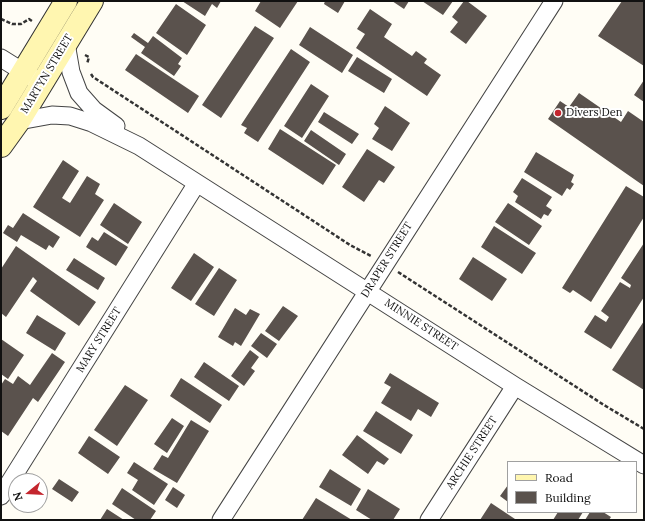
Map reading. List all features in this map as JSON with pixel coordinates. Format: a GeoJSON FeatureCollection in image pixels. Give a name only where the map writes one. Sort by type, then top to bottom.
{"type":"FeatureCollection","features":[{"type":"Feature","properties":{"kind":"street","name":"MARTYN STREET"},"geometry":{"type":"LineString","coordinates":[[1,108],[66,1]]}},
{"type":"Feature","properties":{"kind":"street","name":"MARTYN STREET"},"geometry":{"type":"LineString","coordinates":[[1,146],[19,122],[92,1]]}},
{"type":"Feature","properties":{"kind":"street","name":"DRAPER STREET"},"geometry":{"type":"LineString","coordinates":[[221,520],[368,291],[550,2]]}},
{"type":"Feature","properties":{"kind":"street","name":"MINNIE STREET"},"geometry":{"type":"LineString","coordinates":[[66,43],[74,82],[86,102],[139,146]]}},
{"type":"Feature","properties":{"kind":"street"},"geometry":{"type":"LineString","coordinates":[[1,58],[41,84]]}},
{"type":"Feature","properties":{"kind":"street","name":"MINNIE STREET"},"geometry":{"type":"LineString","coordinates":[[19,122],[52,114],[70,116],[92,123],[139,146],[515,386],[644,465]]}},
{"type":"Feature","properties":{"kind":"street","name":"MARY STREET"},"geometry":{"type":"LineString","coordinates":[[1,496],[197,183]]}},
{"type":"Feature","properties":{"kind":"street","name":"ARCHIE STREET"},"geometry":{"type":"LineString","coordinates":[[429,520],[515,386]]}},
{"type":"Feature","properties":{"kind":"path"},"geometry":{"type":"LineString","coordinates":[[1,19],[12,24],[21,24],[29,19],[47,32]]}},
{"type":"Feature","properties":{"kind":"path"},"geometry":{"type":"LineString","coordinates":[[66,43],[89,57],[88,67]]}},
{"type":"Feature","properties":{"kind":"path"},"geometry":{"type":"LineString","coordinates":[[89,72],[93,77],[350,245],[384,264],[644,429]]}},
{"type":"Feature","properties":{"kind":"building"},"geometry":{"type":"Polygon","coordinates":[[[182,1],[221,1],[217,8],[212,4],[205,16],[182,1]]]}},
{"type":"Feature","properties":{"kind":"building"},"geometry":{"type":"Polygon","coordinates":[[[261,1],[298,1],[280,28],[255,11],[261,1]]]}},
{"type":"Feature","properties":{"kind":"building"},"geometry":{"type":"Polygon","coordinates":[[[325,1],[345,1],[338,13],[324,4],[325,1]]]}},
{"type":"Feature","properties":{"kind":"building"},"geometry":{"type":"Polygon","coordinates":[[[392,1],[409,1],[404,9],[392,1]]]}},
{"type":"Feature","properties":{"kind":"building"},"geometry":{"type":"Polygon","coordinates":[[[422,1],[453,1],[443,15],[422,1]]]}},
{"type":"Feature","properties":{"kind":"building"},"geometry":{"type":"Polygon","coordinates":[[[464,1],[467,1],[487,16],[466,44],[450,32],[458,22],[452,17],[464,1]]]}},
{"type":"Feature","properties":{"kind":"building"},"geometry":{"type":"Polygon","coordinates":[[[622,1],[644,1],[644,66],[598,36],[622,1]]]}},
{"type":"Feature","properties":{"kind":"building"},"geometry":{"type":"Polygon","coordinates":[[[176,4],[206,25],[187,55],[156,33],[176,4]]]}},
{"type":"Feature","properties":{"kind":"building"},"geometry":{"type":"Polygon","coordinates":[[[370,9],[392,24],[384,37],[412,56],[416,51],[427,59],[424,63],[441,75],[427,96],[356,48],[365,34],[357,29],[370,9]]]}},
{"type":"Feature","properties":{"kind":"building"},"geometry":{"type":"Polygon","coordinates":[[[255,26],[274,38],[221,118],[202,105],[255,26]]]}},
{"type":"Feature","properties":{"kind":"building"},"geometry":{"type":"Polygon","coordinates":[[[310,27],[353,55],[342,73],[299,45],[310,27]]]}},
{"type":"Feature","properties":{"kind":"building"},"geometry":{"type":"Polygon","coordinates":[[[134,33],[148,43],[153,36],[182,58],[178,64],[181,66],[174,76],[141,53],[145,47],[131,37],[134,33]]]}},
{"type":"Feature","properties":{"kind":"building"},"geometry":{"type":"Polygon","coordinates":[[[291,49],[310,62],[258,142],[244,133],[247,128],[241,125],[291,49]]]}},
{"type":"Feature","properties":{"kind":"building"},"geometry":{"type":"Polygon","coordinates":[[[136,54],[199,96],[188,113],[125,70],[136,54]]]}},
{"type":"Feature","properties":{"kind":"building"},"geometry":{"type":"Polygon","coordinates":[[[357,57],[392,79],[384,93],[348,71],[357,57]]]}},
{"type":"Feature","properties":{"kind":"building"},"geometry":{"type":"Polygon","coordinates":[[[644,80],[644,102],[634,95],[644,80]]]}},
{"type":"Feature","properties":{"kind":"building"},"geometry":{"type":"Polygon","coordinates":[[[311,84],[329,96],[302,138],[284,126],[311,84]]]}},
{"type":"Feature","properties":{"kind":"building"},"geometry":{"type":"Polygon","coordinates":[[[579,93],[621,122],[628,111],[644,122],[644,186],[548,119],[560,101],[569,107],[579,93]]]}},
{"type":"Feature","properties":{"kind":"building"},"geometry":{"type":"Polygon","coordinates":[[[385,106],[410,123],[392,151],[372,139],[379,128],[374,124],[385,106]]]}},
{"type":"Feature","properties":{"kind":"building"},"geometry":{"type":"Polygon","coordinates":[[[324,112],[359,134],[352,144],[318,122],[324,112]]]}},
{"type":"Feature","properties":{"kind":"building"},"geometry":{"type":"Polygon","coordinates":[[[280,129],[336,165],[323,185],[268,149],[280,129]]]}},
{"type":"Feature","properties":{"kind":"building"},"geometry":{"type":"Polygon","coordinates":[[[311,130],[346,154],[339,165],[304,141],[311,130]]]}},
{"type":"Feature","properties":{"kind":"building"},"geometry":{"type":"Polygon","coordinates":[[[367,149],[395,167],[384,183],[379,180],[364,202],[342,187],[367,149]]]}},
{"type":"Feature","properties":{"kind":"building"},"geometry":{"type":"Polygon","coordinates":[[[536,152],[574,175],[571,182],[574,184],[570,190],[567,188],[562,196],[524,172],[536,152]]]}},
{"type":"Feature","properties":{"kind":"building"},"geometry":{"type":"Polygon","coordinates":[[[63,160],[79,171],[62,198],[70,203],[87,176],[100,184],[95,194],[104,200],[80,237],[33,207],[63,160]]]}},
{"type":"Feature","properties":{"kind":"building"},"geometry":{"type":"Polygon","coordinates":[[[522,178],[552,197],[546,206],[552,210],[548,216],[544,214],[541,219],[515,202],[518,196],[513,192],[522,178]]]}},
{"type":"Feature","properties":{"kind":"building"},"geometry":{"type":"Polygon","coordinates":[[[626,186],[644,197],[644,217],[591,302],[573,290],[570,293],[562,288],[626,186]]]}},
{"type":"Feature","properties":{"kind":"building"},"geometry":{"type":"Polygon","coordinates":[[[114,203],[142,222],[128,244],[100,225],[114,203]]]}},
{"type":"Feature","properties":{"kind":"building"},"geometry":{"type":"Polygon","coordinates":[[[508,203],[542,226],[529,245],[495,222],[508,203]]]}},
{"type":"Feature","properties":{"kind":"building"},"geometry":{"type":"Polygon","coordinates":[[[23,213],[60,237],[53,248],[49,245],[46,250],[21,235],[17,242],[3,233],[8,225],[13,228],[23,213]]]}},
{"type":"Feature","properties":{"kind":"building"},"geometry":{"type":"Polygon","coordinates":[[[494,226],[536,253],[522,274],[481,247],[494,226]]]}},
{"type":"Feature","properties":{"kind":"building"},"geometry":{"type":"Polygon","coordinates":[[[104,232],[128,247],[116,266],[86,247],[92,237],[98,241],[104,232]]]}},
{"type":"Feature","properties":{"kind":"building"},"geometry":{"type":"Polygon","coordinates":[[[644,243],[644,297],[611,349],[584,332],[595,315],[606,322],[609,317],[601,311],[620,282],[630,288],[631,285],[621,278],[644,243]]]}},
{"type":"Feature","properties":{"kind":"building"},"geometry":{"type":"Polygon","coordinates":[[[16,246],[96,302],[79,326],[30,291],[37,281],[33,277],[6,317],[1,313],[1,269],[16,246]]]}},
{"type":"Feature","properties":{"kind":"building"},"geometry":{"type":"Polygon","coordinates":[[[194,253],[214,267],[191,301],[171,288],[194,253]]]}},
{"type":"Feature","properties":{"kind":"building"},"geometry":{"type":"Polygon","coordinates":[[[473,257],[507,279],[492,301],[459,279],[473,257]]]}},
{"type":"Feature","properties":{"kind":"building"},"geometry":{"type":"Polygon","coordinates":[[[74,258],[105,278],[98,290],[66,270],[74,258]]]}},
{"type":"Feature","properties":{"kind":"building"},"geometry":{"type":"Polygon","coordinates":[[[219,268],[237,280],[214,316],[195,304],[219,268]]]}},
{"type":"Feature","properties":{"kind":"building"},"geometry":{"type":"Polygon","coordinates":[[[283,306],[298,316],[279,341],[265,331],[283,306]]]}},
{"type":"Feature","properties":{"kind":"building"},"geometry":{"type":"Polygon","coordinates":[[[235,308],[246,315],[250,309],[260,314],[241,346],[235,342],[233,346],[218,337],[235,308]]]}},
{"type":"Feature","properties":{"kind":"building"},"geometry":{"type":"Polygon","coordinates":[[[37,315],[66,333],[55,351],[26,333],[37,315]]]}},
{"type":"Feature","properties":{"kind":"building"},"geometry":{"type":"Polygon","coordinates":[[[644,321],[644,390],[612,370],[644,321]]]}},
{"type":"Feature","properties":{"kind":"building"},"geometry":{"type":"Polygon","coordinates":[[[261,333],[277,344],[267,358],[251,346],[261,333]]]}},
{"type":"Feature","properties":{"kind":"building"},"geometry":{"type":"Polygon","coordinates":[[[1,339],[24,355],[8,379],[1,374],[1,339]]]}},
{"type":"Feature","properties":{"kind":"building"},"geometry":{"type":"Polygon","coordinates":[[[250,350],[259,357],[251,368],[255,371],[244,386],[231,376],[250,350]]]}},
{"type":"Feature","properties":{"kind":"building"},"geometry":{"type":"Polygon","coordinates":[[[52,353],[65,362],[38,402],[33,398],[8,436],[1,431],[1,385],[5,379],[13,384],[18,376],[30,385],[52,353]]]}},
{"type":"Feature","properties":{"kind":"building"},"geometry":{"type":"Polygon","coordinates":[[[204,362],[239,386],[229,401],[194,377],[204,362]]]}},
{"type":"Feature","properties":{"kind":"building"},"geometry":{"type":"Polygon","coordinates":[[[390,373],[439,403],[431,417],[418,409],[411,421],[381,403],[391,387],[384,383],[390,373]]]}},
{"type":"Feature","properties":{"kind":"building"},"geometry":{"type":"Polygon","coordinates":[[[181,378],[222,405],[210,423],[170,396],[181,378]]]}},
{"type":"Feature","properties":{"kind":"building"},"geometry":{"type":"Polygon","coordinates":[[[125,385],[148,400],[117,446],[94,430],[125,385]]]}},
{"type":"Feature","properties":{"kind":"building"},"geometry":{"type":"Polygon","coordinates":[[[376,411],[413,435],[401,454],[363,431],[376,411]]]}},
{"type":"Feature","properties":{"kind":"building"},"geometry":{"type":"Polygon","coordinates":[[[172,418],[184,426],[167,453],[154,444],[172,418]]]}},
{"type":"Feature","properties":{"kind":"building"},"geometry":{"type":"Polygon","coordinates":[[[191,420],[209,431],[177,483],[153,469],[162,455],[168,458],[191,420]]]}},
{"type":"Feature","properties":{"kind":"building"},"geometry":{"type":"Polygon","coordinates":[[[357,435],[389,459],[384,465],[377,461],[368,474],[342,455],[357,435]]]}},
{"type":"Feature","properties":{"kind":"building"},"geometry":{"type":"Polygon","coordinates":[[[89,436],[120,457],[108,474],[78,453],[89,436]]]}},
{"type":"Feature","properties":{"kind":"building"},"geometry":{"type":"Polygon","coordinates":[[[134,462],[168,484],[154,505],[132,490],[138,480],[127,473],[134,462]]]}},
{"type":"Feature","properties":{"kind":"building"},"geometry":{"type":"Polygon","coordinates":[[[330,469],[361,489],[351,506],[319,487],[330,469]]]}},
{"type":"Feature","properties":{"kind":"building"},"geometry":{"type":"Polygon","coordinates":[[[59,479],[79,492],[72,502],[52,489],[59,479]]]}},
{"type":"Feature","properties":{"kind":"building"},"geometry":{"type":"Polygon","coordinates":[[[507,486],[507,501],[500,496],[507,486]]]}},
{"type":"Feature","properties":{"kind":"building"},"geometry":{"type":"Polygon","coordinates":[[[173,487],[185,495],[177,508],[165,500],[173,487]]]}},
{"type":"Feature","properties":{"kind":"building"},"geometry":{"type":"Polygon","coordinates":[[[122,488],[156,511],[150,520],[136,520],[112,504],[122,488]]]}},
{"type":"Feature","properties":{"kind":"building"},"geometry":{"type":"Polygon","coordinates":[[[368,489],[400,509],[393,520],[372,520],[356,510],[368,489]]]}},
{"type":"Feature","properties":{"kind":"building"},"geometry":{"type":"Polygon","coordinates":[[[316,498],[352,520],[302,520],[316,498]]]}},
{"type":"Feature","properties":{"kind":"building"},"geometry":{"type":"Polygon","coordinates":[[[491,503],[515,519],[515,520],[480,520],[491,503]]]}},
{"type":"Feature","properties":{"kind":"building"},"geometry":{"type":"Polygon","coordinates":[[[107,509],[124,520],[100,520],[107,509]]]}},
{"type":"Feature","properties":{"kind":"building"},"geometry":{"type":"Polygon","coordinates":[[[557,513],[582,513],[578,520],[553,520],[557,513]]]}},
{"type":"Feature","properties":{"kind":"building"},"geometry":{"type":"Polygon","coordinates":[[[589,513],[605,513],[611,517],[609,520],[585,520],[589,513]]]}},
{"type":"Feature","properties":{"kind":"place","name":"Divers Den"},"geometry":{"type":"Point","coordinates":[558,113]}}]}
